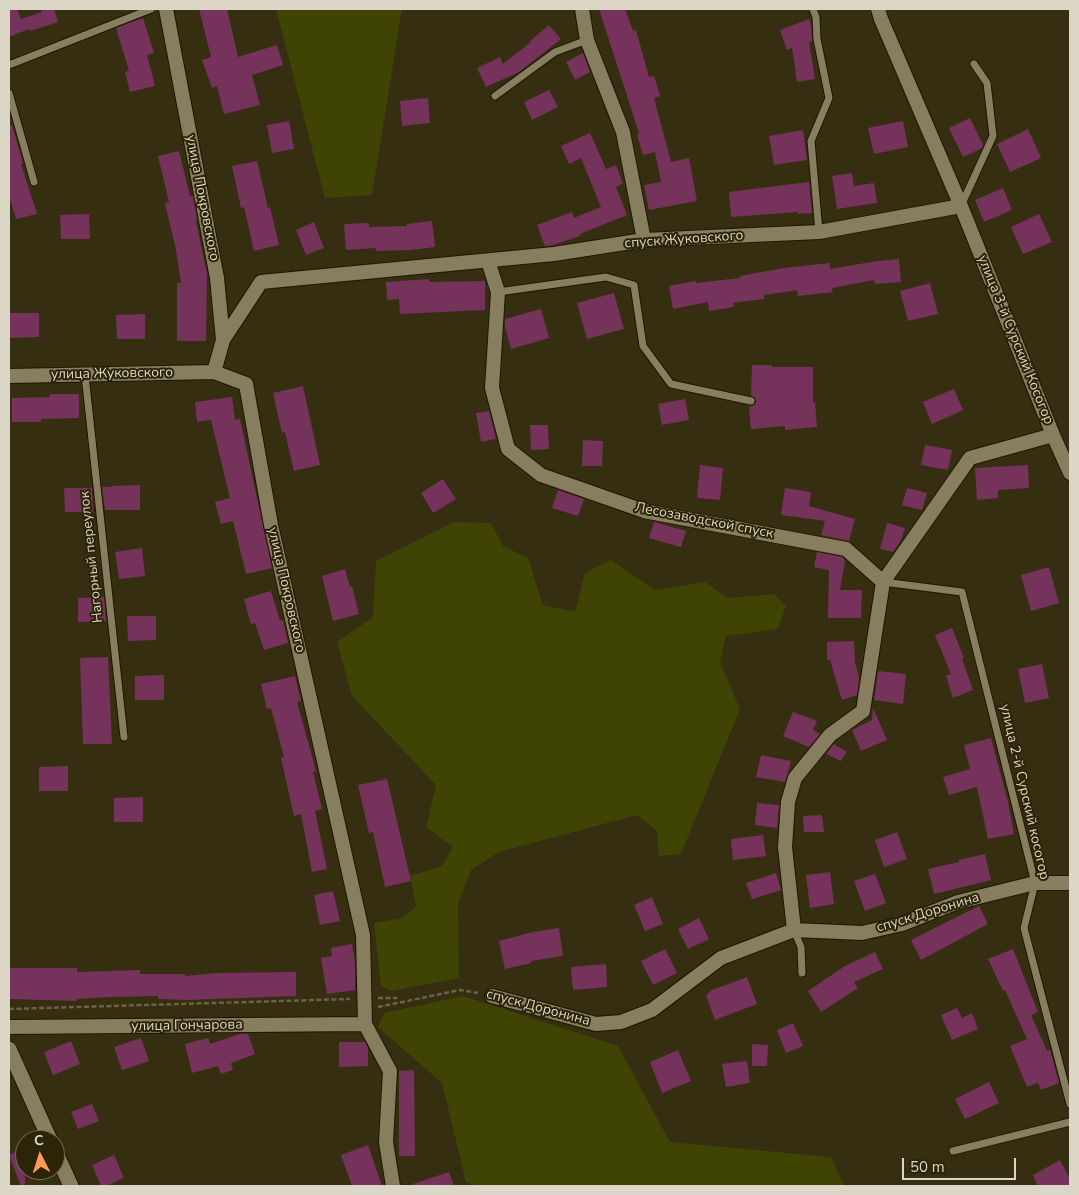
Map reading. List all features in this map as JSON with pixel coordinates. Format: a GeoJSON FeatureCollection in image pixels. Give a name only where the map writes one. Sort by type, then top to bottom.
{"type":"FeatureCollection","features":[{"type":"Feature","properties":{"kind":"main road"},"geometry":{"type":"LineString","coordinates":[[9,1049],[45,1130]]}},
{"type":"Feature","properties":{"kind":"main road"},"geometry":{"type":"LineString","coordinates":[[65,1173],[71,1186]]}},
{"type":"Feature","properties":{"kind":"street","name":"улица Покровского"},"geometry":{"type":"LineString","coordinates":[[166,9],[217,278],[223,340],[214,372],[246,384],[271,525],[363,935],[365,1011],[390,1071],[386,1142],[393,1186]]}},
{"type":"Feature","properties":{"kind":"street"},"geometry":{"type":"LineString","coordinates":[[582,9],[588,40],[623,132],[644,240]]}},
{"type":"Feature","properties":{"kind":"street"},"geometry":{"type":"LineString","coordinates":[[878,9],[884,28],[961,206]]}},
{"type":"Feature","properties":{"kind":"street","name":"спуск Жуковского"},"geometry":{"type":"LineString","coordinates":[[223,340],[261,282],[554,254],[644,240],[820,232],[961,206]]}},
{"type":"Feature","properties":{"kind":"street","name":"улица 3-й Сурский Косогор"},"geometry":{"type":"LineString","coordinates":[[961,206],[1070,473]]}},
{"type":"Feature","properties":{"kind":"street","name":"Лесозаводской спуск"},"geometry":{"type":"LineString","coordinates":[[488,260],[498,292],[492,388],[508,449],[541,475],[644,512],[846,549],[883,582]]}},
{"type":"Feature","properties":{"kind":"street","name":"улица Жуковского"},"geometry":{"type":"LineString","coordinates":[[9,376],[214,372]]}},
{"type":"Feature","properties":{"kind":"street"},"geometry":{"type":"LineString","coordinates":[[794,930],[785,847],[788,802],[795,778],[830,735],[863,711],[883,582],[970,458],[1053,435]]}},
{"type":"Feature","properties":{"kind":"street","name":"спуск Доронина"},"geometry":{"type":"LineString","coordinates":[[492,996],[596,1024],[621,1022],[652,1010],[721,958],[794,930],[862,933],[902,924],[958,902],[1035,883],[1070,884]]}},
{"type":"Feature","properties":{"kind":"street","name":"улица Гончарова"},"geometry":{"type":"LineString","coordinates":[[9,1028],[365,1011]]}},
{"type":"Feature","properties":{"kind":"lane"},"geometry":{"type":"LineString","coordinates":[[9,65],[151,9]]}},
{"type":"Feature","properties":{"kind":"lane"},"geometry":{"type":"LineString","coordinates":[[813,9],[816,17],[817,39],[829,98],[811,141],[820,232]]}},
{"type":"Feature","properties":{"kind":"lane"},"geometry":{"type":"LineString","coordinates":[[495,96],[555,52],[588,40]]}},
{"type":"Feature","properties":{"kind":"lane"},"geometry":{"type":"LineString","coordinates":[[961,206],[993,136],[987,83],[974,64]]}},
{"type":"Feature","properties":{"kind":"lane"},"geometry":{"type":"LineString","coordinates":[[9,93],[34,182]]}},
{"type":"Feature","properties":{"kind":"lane"},"geometry":{"type":"LineString","coordinates":[[498,292],[606,276],[634,285],[643,346],[671,384],[751,402]]}},
{"type":"Feature","properties":{"kind":"lane","name":"Нагорный переулок"},"geometry":{"type":"LineString","coordinates":[[85,375],[124,736]]}},
{"type":"Feature","properties":{"kind":"lane","name":"улица 2-й Сурский косогор"},"geometry":{"type":"LineString","coordinates":[[883,582],[962,592],[1035,883],[1024,928],[1070,1104]]}},
{"type":"Feature","properties":{"kind":"lane"},"geometry":{"type":"LineString","coordinates":[[794,930],[801,947],[802,973]]}},
{"type":"Feature","properties":{"kind":"lane"},"geometry":{"type":"LineString","coordinates":[[953,1151],[1070,1122]]}},
{"type":"Feature","properties":{"kind":"path","name":"спуск Доронина"},"geometry":{"type":"LineString","coordinates":[[365,1011],[460,990],[492,996]]}},
{"type":"Feature","properties":{"kind":"path"},"geometry":{"type":"LineString","coordinates":[[9,1009],[365,1011],[397,998]]}},
{"type":"Feature","properties":{"kind":"shaded area"},"geometry":{"type":"Polygon","coordinates":[[[276,9],[402,9],[372,195],[325,198],[276,9]]]}},
{"type":"Feature","properties":{"kind":"shaded area"},"geometry":{"type":"Polygon","coordinates":[[[454,522],[491,523],[503,546],[528,558],[543,605],[575,612],[585,573],[611,560],[655,590],[705,582],[728,598],[774,594],[786,606],[778,629],[726,636],[720,662],[740,709],[681,854],[659,856],[657,831],[637,815],[499,852],[471,870],[458,904],[459,978],[392,991],[381,986],[374,923],[402,918],[416,906],[410,876],[442,866],[453,847],[426,827],[436,785],[352,696],[337,642],[373,617],[376,561],[454,522]]]}},
{"type":"Feature","properties":{"kind":"shaded area"},"geometry":{"type":"Polygon","coordinates":[[[463,996],[618,1046],[670,1142],[831,1157],[844,1186],[477,1186],[466,1182],[442,1083],[378,1027],[384,1013],[463,996]]]}},
{"type":"Feature","properties":{"kind":"building"},"geometry":{"type":"Polygon","coordinates":[[[9,9],[17,9],[21,19],[42,12],[41,9],[54,9],[58,22],[30,31],[29,29],[9,37],[9,9]]]}},
{"type":"Feature","properties":{"kind":"building"},"geometry":{"type":"Polygon","coordinates":[[[199,9],[227,9],[238,57],[277,45],[283,65],[252,75],[260,105],[224,114],[217,86],[212,88],[202,60],[211,57],[199,9]]]}},
{"type":"Feature","properties":{"kind":"building"},"geometry":{"type":"Polygon","coordinates":[[[599,9],[625,9],[633,31],[636,30],[649,77],[654,76],[660,96],[654,98],[671,162],[689,158],[697,201],[649,210],[644,185],[661,182],[655,152],[643,155],[637,134],[639,133],[599,9]]]}},
{"type":"Feature","properties":{"kind":"building"},"geometry":{"type":"Polygon","coordinates":[[[143,18],[154,53],[147,55],[155,86],[130,92],[125,72],[129,71],[116,28],[143,18]]]}},
{"type":"Feature","properties":{"kind":"building"},"geometry":{"type":"Polygon","coordinates":[[[809,19],[812,41],[809,42],[815,79],[797,82],[792,48],[787,50],[780,30],[809,19]]]}},
{"type":"Feature","properties":{"kind":"building"},"geometry":{"type":"Polygon","coordinates":[[[549,25],[561,39],[519,72],[486,87],[477,68],[500,57],[503,64],[549,25]]]}},
{"type":"Feature","properties":{"kind":"building"},"geometry":{"type":"Polygon","coordinates":[[[583,53],[590,72],[575,80],[566,62],[583,53]]]}},
{"type":"Feature","properties":{"kind":"building"},"geometry":{"type":"Polygon","coordinates":[[[549,90],[558,107],[532,120],[524,102],[549,90]]]}},
{"type":"Feature","properties":{"kind":"building"},"geometry":{"type":"Polygon","coordinates":[[[428,98],[430,123],[402,126],[400,101],[428,98]]]}},
{"type":"Feature","properties":{"kind":"building"},"geometry":{"type":"Polygon","coordinates":[[[970,118],[983,145],[982,148],[963,157],[949,128],[970,118]]]}},
{"type":"Feature","properties":{"kind":"building"},"geometry":{"type":"Polygon","coordinates":[[[289,121],[294,149],[272,153],[267,125],[289,121]]]}},
{"type":"Feature","properties":{"kind":"building"},"geometry":{"type":"Polygon","coordinates":[[[903,121],[908,147],[874,154],[868,128],[903,121]]]}},
{"type":"Feature","properties":{"kind":"building"},"geometry":{"type":"Polygon","coordinates":[[[9,125],[12,125],[23,163],[21,164],[37,214],[16,219],[9,196],[9,125]]]}},
{"type":"Feature","properties":{"kind":"building"},"geometry":{"type":"Polygon","coordinates":[[[1028,129],[1041,158],[1010,172],[997,144],[1028,129]]]}},
{"type":"Feature","properties":{"kind":"building"},"geometry":{"type":"Polygon","coordinates":[[[803,130],[807,160],[774,165],[769,136],[803,130]]]}},
{"type":"Feature","properties":{"kind":"building"},"geometry":{"type":"Polygon","coordinates":[[[590,133],[606,169],[616,165],[623,184],[616,187],[627,215],[580,234],[580,236],[545,246],[537,225],[572,212],[574,218],[601,207],[581,158],[569,164],[561,146],[590,133]]]}},
{"type":"Feature","properties":{"kind":"building"},"geometry":{"type":"Polygon","coordinates":[[[179,151],[190,196],[193,196],[207,274],[206,341],[177,341],[177,283],[181,283],[176,250],[165,203],[169,202],[158,156],[179,151]]]}},
{"type":"Feature","properties":{"kind":"building"},"geometry":{"type":"Polygon","coordinates":[[[257,161],[279,245],[254,251],[244,207],[241,208],[232,166],[257,161]]]}},
{"type":"Feature","properties":{"kind":"building"},"geometry":{"type":"Polygon","coordinates":[[[852,173],[854,186],[874,183],[877,203],[837,209],[832,176],[852,173]]]}},
{"type":"Feature","properties":{"kind":"building"},"geometry":{"type":"Polygon","coordinates":[[[809,182],[812,213],[798,214],[798,212],[731,217],[729,192],[809,182]]]}},
{"type":"Feature","properties":{"kind":"building"},"geometry":{"type":"Polygon","coordinates":[[[1003,188],[1012,210],[984,222],[975,200],[1003,188]]]}},
{"type":"Feature","properties":{"kind":"building"},"geometry":{"type":"Polygon","coordinates":[[[89,214],[90,239],[61,239],[60,215],[89,214]]]}},
{"type":"Feature","properties":{"kind":"building"},"geometry":{"type":"Polygon","coordinates":[[[1039,214],[1052,242],[1023,254],[1011,227],[1039,214]]]}},
{"type":"Feature","properties":{"kind":"building"},"geometry":{"type":"Polygon","coordinates":[[[432,221],[435,247],[411,250],[376,251],[376,248],[346,250],[344,224],[369,223],[369,227],[407,226],[407,224],[432,221]]]}},
{"type":"Feature","properties":{"kind":"building"},"geometry":{"type":"Polygon","coordinates":[[[314,222],[324,248],[306,255],[296,230],[314,222]]]}},
{"type":"Feature","properties":{"kind":"building"},"geometry":{"type":"Polygon","coordinates":[[[899,259],[901,282],[875,284],[874,280],[832,288],[833,292],[798,296],[797,290],[764,295],[764,299],[733,303],[734,307],[709,311],[708,302],[673,309],[669,286],[695,281],[696,283],[740,278],[740,276],[784,268],[830,263],[830,269],[899,259]]]}},
{"type":"Feature","properties":{"kind":"building"},"geometry":{"type":"Polygon","coordinates":[[[429,279],[429,282],[485,281],[485,310],[400,314],[399,299],[387,300],[386,282],[429,279]]]}},
{"type":"Feature","properties":{"kind":"building"},"geometry":{"type":"Polygon","coordinates":[[[930,283],[938,314],[908,321],[900,291],[930,283]]]}},
{"type":"Feature","properties":{"kind":"building"},"geometry":{"type":"Polygon","coordinates":[[[614,293],[624,329],[587,339],[577,303],[614,293]]]}},
{"type":"Feature","properties":{"kind":"building"},"geometry":{"type":"Polygon","coordinates":[[[541,309],[549,338],[511,349],[505,327],[505,319],[541,309]]]}},
{"type":"Feature","properties":{"kind":"building"},"geometry":{"type":"Polygon","coordinates":[[[10,313],[39,313],[39,337],[10,338],[10,313]]]}},
{"type":"Feature","properties":{"kind":"building"},"geometry":{"type":"Polygon","coordinates":[[[145,314],[145,339],[117,339],[116,315],[145,314]]]}},
{"type":"Feature","properties":{"kind":"building"},"geometry":{"type":"Polygon","coordinates":[[[752,365],[813,367],[813,403],[815,402],[817,427],[785,430],[785,426],[751,429],[749,407],[755,405],[756,402],[755,397],[751,396],[752,365]]]}},
{"type":"Feature","properties":{"kind":"building"},"geometry":{"type":"Polygon","coordinates":[[[303,386],[320,465],[294,471],[285,432],[282,433],[273,393],[303,386]]]}},
{"type":"Feature","properties":{"kind":"building"},"geometry":{"type":"Polygon","coordinates":[[[954,389],[963,410],[932,424],[923,402],[954,389]]]}},
{"type":"Feature","properties":{"kind":"building"},"geometry":{"type":"Polygon","coordinates":[[[50,394],[79,394],[79,418],[41,419],[41,422],[12,422],[12,398],[50,397],[50,394]]]}},
{"type":"Feature","properties":{"kind":"building"},"geometry":{"type":"Polygon","coordinates":[[[232,397],[235,420],[240,419],[272,568],[246,574],[233,521],[221,524],[215,502],[230,498],[211,420],[197,422],[195,402],[232,397]]]}},
{"type":"Feature","properties":{"kind":"building"},"geometry":{"type":"Polygon","coordinates":[[[685,399],[689,420],[662,425],[658,404],[685,399]]]}},
{"type":"Feature","properties":{"kind":"building"},"geometry":{"type":"Polygon","coordinates":[[[489,411],[496,439],[481,442],[476,413],[489,411]]]}},
{"type":"Feature","properties":{"kind":"building"},"geometry":{"type":"Polygon","coordinates":[[[530,425],[548,425],[549,449],[531,450],[530,425]]]}},
{"type":"Feature","properties":{"kind":"building"},"geometry":{"type":"Polygon","coordinates":[[[583,440],[603,441],[602,466],[582,466],[583,440]]]}},
{"type":"Feature","properties":{"kind":"building"},"geometry":{"type":"Polygon","coordinates":[[[925,445],[952,450],[948,470],[921,465],[925,445]]]}},
{"type":"Feature","properties":{"kind":"building"},"geometry":{"type":"Polygon","coordinates":[[[700,465],[723,468],[720,500],[697,498],[700,465]]]}},
{"type":"Feature","properties":{"kind":"building"},"geometry":{"type":"Polygon","coordinates":[[[1028,465],[1029,488],[998,490],[998,498],[977,500],[975,468],[1028,465]]]}},
{"type":"Feature","properties":{"kind":"building"},"geometry":{"type":"Polygon","coordinates":[[[443,479],[456,499],[433,513],[421,493],[443,479]]]}},
{"type":"Feature","properties":{"kind":"building"},"geometry":{"type":"Polygon","coordinates":[[[140,485],[140,510],[105,510],[102,487],[140,485]]]}},
{"type":"Feature","properties":{"kind":"building"},"geometry":{"type":"Polygon","coordinates":[[[64,488],[92,488],[93,512],[65,512],[64,488]]]}},
{"type":"Feature","properties":{"kind":"building"},"geometry":{"type":"Polygon","coordinates":[[[785,488],[811,492],[809,506],[855,519],[849,541],[821,535],[825,521],[781,515],[785,488]]]}},
{"type":"Feature","properties":{"kind":"building"},"geometry":{"type":"Polygon","coordinates":[[[907,488],[927,493],[922,510],[902,505],[907,488]]]}},
{"type":"Feature","properties":{"kind":"building"},"geometry":{"type":"Polygon","coordinates":[[[558,490],[584,499],[578,516],[552,508],[558,490]]]}},
{"type":"Feature","properties":{"kind":"building"},"geometry":{"type":"Polygon","coordinates":[[[654,522],[686,531],[681,547],[649,538],[654,522]]]}},
{"type":"Feature","properties":{"kind":"building"},"geometry":{"type":"Polygon","coordinates":[[[887,523],[905,528],[901,540],[893,552],[880,549],[887,523]]]}},
{"type":"Feature","properties":{"kind":"building"},"geometry":{"type":"Polygon","coordinates":[[[142,548],[145,576],[119,579],[115,552],[142,548]]]}},
{"type":"Feature","properties":{"kind":"building"},"geometry":{"type":"Polygon","coordinates":[[[817,552],[842,557],[845,560],[840,590],[862,590],[861,618],[828,618],[829,570],[814,567],[817,552]]]}},
{"type":"Feature","properties":{"kind":"building"},"geometry":{"type":"Polygon","coordinates":[[[1049,567],[1059,603],[1031,611],[1021,575],[1049,567]]]}},
{"type":"Feature","properties":{"kind":"building"},"geometry":{"type":"Polygon","coordinates":[[[345,569],[350,587],[352,586],[359,614],[333,621],[322,576],[345,569]]]}},
{"type":"Feature","properties":{"kind":"building"},"geometry":{"type":"Polygon","coordinates":[[[271,591],[280,621],[283,620],[288,643],[264,650],[255,623],[251,624],[244,599],[271,591]]]}},
{"type":"Feature","properties":{"kind":"building"},"geometry":{"type":"Polygon","coordinates":[[[104,597],[106,621],[78,622],[78,598],[104,597]]]}},
{"type":"Feature","properties":{"kind":"building"},"geometry":{"type":"Polygon","coordinates":[[[127,616],[156,616],[156,640],[128,641],[127,616]]]}},
{"type":"Feature","properties":{"kind":"building"},"geometry":{"type":"Polygon","coordinates":[[[952,628],[964,658],[962,659],[973,690],[953,698],[946,676],[951,674],[935,635],[952,628]]]}},
{"type":"Feature","properties":{"kind":"building"},"geometry":{"type":"Polygon","coordinates":[[[854,641],[855,662],[859,678],[857,695],[842,700],[830,660],[827,660],[827,642],[854,641]]]}},
{"type":"Feature","properties":{"kind":"building"},"geometry":{"type":"Polygon","coordinates":[[[108,657],[112,744],[83,744],[80,658],[108,657]]]}},
{"type":"Feature","properties":{"kind":"building"},"geometry":{"type":"Polygon","coordinates":[[[1042,664],[1049,698],[1025,703],[1018,669],[1042,664]]]}},
{"type":"Feature","properties":{"kind":"building"},"geometry":{"type":"Polygon","coordinates":[[[878,671],[906,674],[903,704],[874,700],[878,671]]]}},
{"type":"Feature","properties":{"kind":"building"},"geometry":{"type":"Polygon","coordinates":[[[164,675],[164,700],[135,700],[135,676],[164,675]]]}},
{"type":"Feature","properties":{"kind":"building"},"geometry":{"type":"Polygon","coordinates":[[[295,676],[301,701],[297,702],[316,771],[313,772],[322,809],[315,811],[327,869],[312,872],[301,814],[294,816],[281,758],[284,757],[271,708],[267,709],[261,684],[295,676]]]}},
{"type":"Feature","properties":{"kind":"building"},"geometry":{"type":"Polygon","coordinates":[[[873,708],[887,740],[861,751],[852,730],[872,720],[873,708]]]}},
{"type":"Feature","properties":{"kind":"building"},"geometry":{"type":"Polygon","coordinates":[[[793,712],[817,721],[813,730],[820,734],[809,747],[783,736],[793,712]]]}},
{"type":"Feature","properties":{"kind":"building"},"geometry":{"type":"Polygon","coordinates":[[[991,738],[1008,802],[1014,834],[988,839],[977,787],[949,795],[943,777],[970,769],[964,745],[991,738]]]}},
{"type":"Feature","properties":{"kind":"building"},"geometry":{"type":"Polygon","coordinates":[[[834,744],[847,752],[841,761],[826,754],[834,744]]]}},
{"type":"Feature","properties":{"kind":"building"},"geometry":{"type":"Polygon","coordinates":[[[761,755],[791,761],[785,782],[756,777],[761,755]]]}},
{"type":"Feature","properties":{"kind":"building"},"geometry":{"type":"Polygon","coordinates":[[[68,766],[68,791],[39,791],[39,767],[68,766]]]}},
{"type":"Feature","properties":{"kind":"building"},"geometry":{"type":"Polygon","coordinates":[[[387,779],[411,881],[385,887],[373,832],[369,833],[358,785],[387,779]]]}},
{"type":"Feature","properties":{"kind":"building"},"geometry":{"type":"Polygon","coordinates":[[[143,797],[143,822],[114,822],[114,798],[143,797]]]}},
{"type":"Feature","properties":{"kind":"building"},"geometry":{"type":"Polygon","coordinates":[[[757,803],[779,805],[777,828],[755,825],[757,803]]]}},
{"type":"Feature","properties":{"kind":"building"},"geometry":{"type":"Polygon","coordinates":[[[822,815],[824,832],[804,832],[803,816],[822,815]]]}},
{"type":"Feature","properties":{"kind":"building"},"geometry":{"type":"Polygon","coordinates":[[[897,832],[907,859],[884,867],[875,840],[897,832]]]}},
{"type":"Feature","properties":{"kind":"building"},"geometry":{"type":"Polygon","coordinates":[[[763,835],[766,856],[733,860],[731,839],[763,835]]]}},
{"type":"Feature","properties":{"kind":"building"},"geometry":{"type":"Polygon","coordinates":[[[985,854],[991,880],[934,894],[928,869],[985,854]]]}},
{"type":"Feature","properties":{"kind":"building"},"geometry":{"type":"Polygon","coordinates":[[[830,872],[834,904],[810,908],[806,875],[830,872]]]}},
{"type":"Feature","properties":{"kind":"building"},"geometry":{"type":"Polygon","coordinates":[[[776,873],[781,890],[752,899],[746,883],[776,873]]]}},
{"type":"Feature","properties":{"kind":"building"},"geometry":{"type":"Polygon","coordinates":[[[875,874],[886,903],[865,911],[854,881],[875,874]]]}},
{"type":"Feature","properties":{"kind":"building"},"geometry":{"type":"Polygon","coordinates":[[[333,891],[340,921],[320,925],[314,895],[333,891]]]}},
{"type":"Feature","properties":{"kind":"building"},"geometry":{"type":"Polygon","coordinates":[[[652,897],[663,924],[645,931],[634,905],[652,897]]]}},
{"type":"Feature","properties":{"kind":"building"},"geometry":{"type":"Polygon","coordinates":[[[979,906],[988,924],[921,960],[911,940],[979,906]]]}},
{"type":"Feature","properties":{"kind":"building"},"geometry":{"type":"Polygon","coordinates":[[[699,918],[709,939],[688,949],[678,929],[699,918]]]}},
{"type":"Feature","properties":{"kind":"building"},"geometry":{"type":"Polygon","coordinates":[[[559,928],[563,956],[531,961],[531,963],[505,969],[499,941],[533,932],[559,928]]]}},
{"type":"Feature","properties":{"kind":"building"},"geometry":{"type":"Polygon","coordinates":[[[352,944],[355,963],[355,990],[327,994],[321,958],[332,956],[331,948],[352,944]]]}},
{"type":"Feature","properties":{"kind":"building"},"geometry":{"type":"Polygon","coordinates":[[[665,949],[677,973],[653,985],[641,961],[665,949]]]}},
{"type":"Feature","properties":{"kind":"building"},"geometry":{"type":"Polygon","coordinates":[[[1013,949],[1038,1012],[1031,1015],[1047,1051],[1050,1050],[1059,1083],[1041,1090],[1038,1083],[1027,1087],[1010,1046],[1027,1039],[1005,990],[1003,991],[988,959],[1013,949]]]}},
{"type":"Feature","properties":{"kind":"building"},"geometry":{"type":"Polygon","coordinates":[[[875,952],[883,969],[854,982],[858,988],[821,1012],[808,991],[845,966],[875,952]]]}},
{"type":"Feature","properties":{"kind":"building"},"geometry":{"type":"Polygon","coordinates":[[[606,964],[607,987],[573,990],[571,967],[606,964]]]}},
{"type":"Feature","properties":{"kind":"building"},"geometry":{"type":"Polygon","coordinates":[[[9,968],[77,968],[77,972],[140,970],[140,974],[185,974],[185,976],[218,973],[296,972],[296,996],[187,1000],[158,999],[158,996],[77,999],[77,1001],[9,999],[9,968]]]}},
{"type":"Feature","properties":{"kind":"building"},"geometry":{"type":"Polygon","coordinates":[[[747,977],[757,1004],[715,1020],[706,995],[712,990],[747,977]]]}},
{"type":"Feature","properties":{"kind":"building"},"geometry":{"type":"Polygon","coordinates":[[[957,1008],[962,1018],[972,1013],[978,1029],[952,1040],[941,1015],[957,1008]]]}},
{"type":"Feature","properties":{"kind":"building"},"geometry":{"type":"Polygon","coordinates":[[[793,1023],[803,1046],[786,1053],[777,1030],[793,1023]]]}},
{"type":"Feature","properties":{"kind":"building"},"geometry":{"type":"Polygon","coordinates":[[[240,1034],[248,1034],[255,1054],[231,1063],[233,1070],[221,1074],[218,1066],[192,1073],[185,1044],[208,1038],[210,1044],[240,1034]]]}},
{"type":"Feature","properties":{"kind":"building"},"geometry":{"type":"Polygon","coordinates":[[[141,1038],[149,1061],[122,1070],[114,1047],[141,1038]]]}},
{"type":"Feature","properties":{"kind":"building"},"geometry":{"type":"Polygon","coordinates":[[[71,1041],[80,1064],[53,1075],[44,1052],[71,1041]]]}},
{"type":"Feature","properties":{"kind":"building"},"geometry":{"type":"Polygon","coordinates":[[[339,1042],[365,1042],[368,1048],[368,1066],[339,1067],[339,1042]]]}},
{"type":"Feature","properties":{"kind":"building"},"geometry":{"type":"Polygon","coordinates":[[[752,1044],[768,1045],[767,1066],[752,1066],[752,1044]]]}},
{"type":"Feature","properties":{"kind":"building"},"geometry":{"type":"Polygon","coordinates":[[[678,1050],[691,1081],[662,1093],[650,1062],[678,1050]]]}},
{"type":"Feature","properties":{"kind":"building"},"geometry":{"type":"Polygon","coordinates":[[[747,1061],[750,1083],[726,1087],[722,1064],[747,1061]]]}},
{"type":"Feature","properties":{"kind":"building"},"geometry":{"type":"Polygon","coordinates":[[[414,1070],[415,1156],[399,1156],[399,1071],[414,1070]]]}},
{"type":"Feature","properties":{"kind":"building"},"geometry":{"type":"Polygon","coordinates":[[[989,1082],[999,1103],[965,1119],[955,1099],[989,1082]]]}},
{"type":"Feature","properties":{"kind":"building"},"geometry":{"type":"Polygon","coordinates":[[[92,1104],[99,1121],[78,1129],[71,1112],[92,1104]]]}},
{"type":"Feature","properties":{"kind":"building"},"geometry":{"type":"Polygon","coordinates":[[[368,1145],[382,1186],[352,1186],[341,1155],[368,1145]]]}},
{"type":"Feature","properties":{"kind":"building"},"geometry":{"type":"Polygon","coordinates":[[[15,1152],[15,1170],[9,1155],[15,1152]]]}},
{"type":"Feature","properties":{"kind":"building"},"geometry":{"type":"Polygon","coordinates":[[[114,1155],[124,1178],[106,1186],[101,1186],[92,1165],[114,1155]]]}},
{"type":"Feature","properties":{"kind":"building"},"geometry":{"type":"Polygon","coordinates":[[[1060,1160],[1070,1179],[1070,1186],[1038,1186],[1033,1175],[1060,1160]]]}},
{"type":"Feature","properties":{"kind":"building"},"geometry":{"type":"Polygon","coordinates":[[[449,1172],[454,1186],[413,1186],[413,1184],[449,1172]]]}},
{"type":"Feature","properties":{"kind":"building"},"geometry":{"type":"Polygon","coordinates":[[[19,1180],[25,1180],[25,1186],[21,1186],[19,1180]]]}}]}
